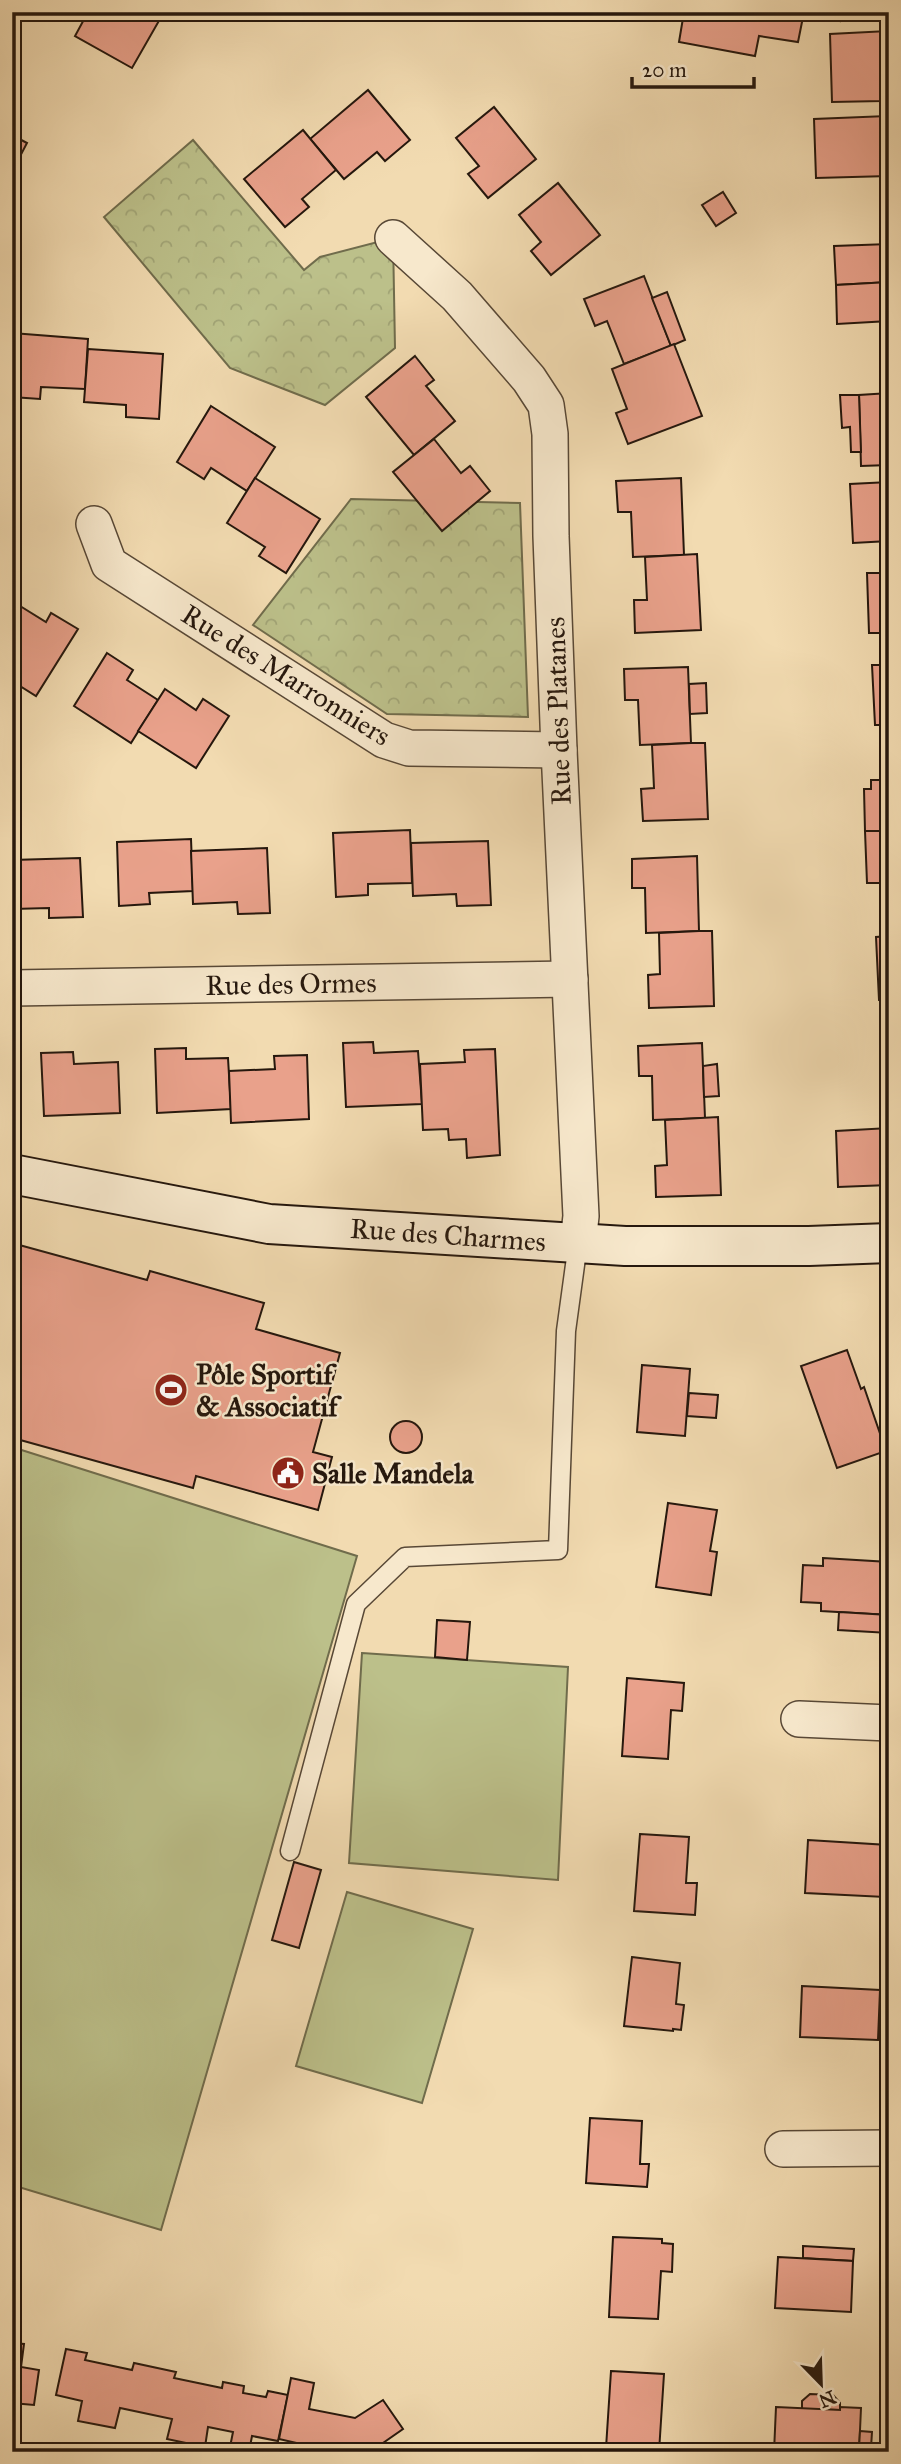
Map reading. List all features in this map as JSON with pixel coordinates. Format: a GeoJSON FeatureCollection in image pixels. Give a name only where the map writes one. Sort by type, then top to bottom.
{"type":"FeatureCollection","features":[{"type":"Feature","properties":{"kind":"street","name":"Rue des Platanes"},"geometry":{"type":"LineString","coordinates":[[393,238],[457,296],[528,379],[546,405],[550,434],[559,750],[581,1216],[578,1243]]}},
{"type":"Feature","properties":{"kind":"street","name":"Rue des Marronniers"},"geometry":{"type":"LineString","coordinates":[[93,524],[109,564],[384,740],[409,748],[559,750]]}},
{"type":"Feature","properties":{"kind":"street","name":"Rue des Ormes"},"geometry":{"type":"LineString","coordinates":[[12,988],[570,979]]}},
{"type":"Feature","properties":{"kind":"street","name":"Rue des Charmes"},"geometry":{"type":"LineString","coordinates":[[12,1174],[269,1224],[683,1248],[889,1243]]}},
{"type":"Feature","properties":{"kind":"street"},"geometry":{"type":"LineString","coordinates":[[799,1718],[889,1723]]}},
{"type":"Feature","properties":{"kind":"street"},"geometry":{"type":"LineString","coordinates":[[783,2149],[889,2148]]}},
{"type":"Feature","properties":{"kind":"lane"},"geometry":{"type":"LineString","coordinates":[[290,1852],[356,1604],[405,1557],[558,1550],[566,1331],[578,1243]]}},
{"type":"Feature","properties":{"kind":"green space"},"geometry":{"type":"Polygon","coordinates":[[[193,140],[304,270],[320,257],[393,238],[395,348],[325,405],[230,368],[104,217],[193,140]]]}},
{"type":"Feature","properties":{"kind":"green space"},"geometry":{"type":"Polygon","coordinates":[[[351,499],[520,503],[528,717],[387,714],[253,625],[351,499]]]}},
{"type":"Feature","properties":{"kind":"green space"},"geometry":{"type":"Polygon","coordinates":[[[12,1447],[357,1556],[161,2230],[12,2185],[12,1447]]]}},
{"type":"Feature","properties":{"kind":"green space"},"geometry":{"type":"Polygon","coordinates":[[[362,1653],[568,1667],[558,1880],[349,1863],[362,1653]]]}},
{"type":"Feature","properties":{"kind":"green space"},"geometry":{"type":"Polygon","coordinates":[[[347,1892],[473,1929],[422,2103],[296,2066],[347,1892]]]}},
{"type":"Feature","properties":{"kind":"building"},"geometry":{"type":"Polygon","coordinates":[[[88,12],[164,12],[132,68],[75,36],[88,12]]]}},
{"type":"Feature","properties":{"kind":"building"},"geometry":{"type":"Polygon","coordinates":[[[684,12],[804,12],[798,42],[759,36],[755,56],[679,42],[684,12]]]}},
{"type":"Feature","properties":{"kind":"building"},"geometry":{"type":"Polygon","coordinates":[[[813,12],[841,12],[840,21],[812,17],[813,12]]]}},
{"type":"Feature","properties":{"kind":"building"},"geometry":{"type":"Polygon","coordinates":[[[888,31],[889,79],[882,79],[882,101],[832,102],[830,34],[888,31]]]}},
{"type":"Feature","properties":{"kind":"building"},"geometry":{"type":"Polygon","coordinates":[[[368,90],[410,140],[385,161],[377,152],[344,179],[310,139],[368,90]]]}},
{"type":"Feature","properties":{"kind":"building"},"geometry":{"type":"Polygon","coordinates":[[[494,107],[536,159],[488,198],[468,174],[479,166],[456,138],[494,107]]]}},
{"type":"Feature","properties":{"kind":"building"},"geometry":{"type":"Polygon","coordinates":[[[887,116],[889,176],[816,178],[814,119],[887,116]]]}},
{"type":"Feature","properties":{"kind":"building"},"geometry":{"type":"Polygon","coordinates":[[[303,130],[336,170],[302,199],[309,207],[285,227],[244,179],[303,130]]]}},
{"type":"Feature","properties":{"kind":"building"},"geometry":{"type":"Polygon","coordinates":[[[12,135],[27,143],[14,168],[12,167],[12,135]]]}},
{"type":"Feature","properties":{"kind":"building"},"geometry":{"type":"Polygon","coordinates":[[[558,183],[600,235],[551,275],[531,251],[541,242],[519,215],[558,183]]]}},
{"type":"Feature","properties":{"kind":"building"},"geometry":{"type":"Polygon","coordinates":[[[723,192],[736,213],[716,226],[702,205],[723,192]]]}},
{"type":"Feature","properties":{"kind":"building"},"geometry":{"type":"Polygon","coordinates":[[[889,244],[889,282],[836,285],[834,246],[889,244]]]}},
{"type":"Feature","properties":{"kind":"building"},"geometry":{"type":"Polygon","coordinates":[[[644,276],[671,346],[624,364],[607,321],[595,326],[584,299],[644,276]]]}},
{"type":"Feature","properties":{"kind":"building"},"geometry":{"type":"Polygon","coordinates":[[[889,282],[889,321],[837,324],[836,285],[889,282]]]}},
{"type":"Feature","properties":{"kind":"building"},"geometry":{"type":"Polygon","coordinates":[[[667,292],[685,340],[671,346],[652,298],[667,292]]]}},
{"type":"Feature","properties":{"kind":"building"},"geometry":{"type":"Polygon","coordinates":[[[12,333],[88,339],[85,389],[41,387],[40,399],[12,397],[12,333]]]}},
{"type":"Feature","properties":{"kind":"building"},"geometry":{"type":"Polygon","coordinates":[[[674,344],[702,416],[628,444],[616,413],[627,409],[612,369],[674,344]]]}},
{"type":"Feature","properties":{"kind":"building"},"geometry":{"type":"Polygon","coordinates":[[[88,349],[163,354],[159,419],[126,417],[126,405],[84,402],[88,349]]]}},
{"type":"Feature","properties":{"kind":"building"},"geometry":{"type":"Polygon","coordinates":[[[415,356],[434,380],[426,386],[455,421],[414,455],[366,397],[415,356]]]}},
{"type":"Feature","properties":{"kind":"building"},"geometry":{"type":"Polygon","coordinates":[[[889,393],[889,465],[861,466],[859,395],[889,393]]]}},
{"type":"Feature","properties":{"kind":"building"},"geometry":{"type":"Polygon","coordinates":[[[840,395],[859,395],[861,452],[851,452],[850,427],[842,428],[840,395]]]}},
{"type":"Feature","properties":{"kind":"building"},"geometry":{"type":"Polygon","coordinates":[[[211,406],[275,447],[247,491],[211,468],[204,479],[177,462],[211,406]]]}},
{"type":"Feature","properties":{"kind":"building"},"geometry":{"type":"Polygon","coordinates":[[[434,439],[461,473],[470,466],[490,491],[442,531],[393,472],[434,439]]]}},
{"type":"Feature","properties":{"kind":"building"},"geometry":{"type":"Polygon","coordinates":[[[255,478],[320,519],[286,573],[259,556],[265,547],[227,523],[255,478]]]}},
{"type":"Feature","properties":{"kind":"building"},"geometry":{"type":"Polygon","coordinates":[[[681,478],[684,555],[633,557],[631,512],[618,512],[616,481],[681,478]]]}},
{"type":"Feature","properties":{"kind":"building"},"geometry":{"type":"Polygon","coordinates":[[[889,482],[889,541],[853,543],[850,484],[889,482]]]}},
{"type":"Feature","properties":{"kind":"building"},"geometry":{"type":"Polygon","coordinates":[[[697,554],[701,630],[635,633],[634,600],[647,600],[645,557],[697,554]]]}},
{"type":"Feature","properties":{"kind":"building"},"geometry":{"type":"Polygon","coordinates":[[[867,573],[889,573],[889,633],[869,633],[867,573]]]}},
{"type":"Feature","properties":{"kind":"building"},"geometry":{"type":"Polygon","coordinates":[[[12,601],[46,622],[51,613],[78,629],[36,696],[12,681],[12,673],[17,666],[12,663],[12,601]]]}},
{"type":"Feature","properties":{"kind":"building"},"geometry":{"type":"Polygon","coordinates":[[[107,653],[133,670],[127,680],[158,700],[131,743],[74,706],[107,653]]]}},
{"type":"Feature","properties":{"kind":"building"},"geometry":{"type":"Polygon","coordinates":[[[872,665],[889,665],[889,725],[875,725],[872,665]]]}},
{"type":"Feature","properties":{"kind":"building"},"geometry":{"type":"Polygon","coordinates":[[[688,667],[691,743],[640,745],[638,700],[625,700],[624,669],[688,667]]]}},
{"type":"Feature","properties":{"kind":"building"},"geometry":{"type":"Polygon","coordinates":[[[706,683],[707,713],[690,714],[689,684],[706,683]]]}},
{"type":"Feature","properties":{"kind":"building"},"geometry":{"type":"Polygon","coordinates":[[[165,689],[196,710],[203,699],[229,716],[196,768],[138,731],[165,689]]]}},
{"type":"Feature","properties":{"kind":"building"},"geometry":{"type":"Polygon","coordinates":[[[705,743],[708,819],[643,821],[641,789],[654,788],[652,745],[705,743]]]}},
{"type":"Feature","properties":{"kind":"building"},"geometry":{"type":"Polygon","coordinates":[[[871,780],[889,780],[889,831],[865,831],[864,789],[871,789],[871,780]]]}},
{"type":"Feature","properties":{"kind":"building"},"geometry":{"type":"Polygon","coordinates":[[[410,830],[412,883],[368,884],[368,895],[336,897],[333,833],[410,830]]]}},
{"type":"Feature","properties":{"kind":"building"},"geometry":{"type":"Polygon","coordinates":[[[865,831],[889,831],[889,883],[867,883],[865,831]]]}},
{"type":"Feature","properties":{"kind":"building"},"geometry":{"type":"Polygon","coordinates":[[[191,839],[193,891],[149,893],[150,904],[119,906],[117,842],[191,839]]]}},
{"type":"Feature","properties":{"kind":"building"},"geometry":{"type":"Polygon","coordinates":[[[488,841],[491,905],[457,906],[456,894],[413,896],[411,843],[488,841]]]}},
{"type":"Feature","properties":{"kind":"building"},"geometry":{"type":"Polygon","coordinates":[[[267,848],[270,913],[238,914],[237,902],[193,904],[191,851],[267,848]]]}},
{"type":"Feature","properties":{"kind":"building"},"geometry":{"type":"Polygon","coordinates":[[[697,856],[699,931],[646,933],[645,888],[632,888],[632,859],[697,856]]]}},
{"type":"Feature","properties":{"kind":"building"},"geometry":{"type":"Polygon","coordinates":[[[80,858],[83,917],[49,918],[49,908],[13,909],[12,860],[80,858]]]}},
{"type":"Feature","properties":{"kind":"building"},"geometry":{"type":"Polygon","coordinates":[[[712,931],[714,1006],[649,1008],[648,975],[660,974],[659,933],[712,931]]]}},
{"type":"Feature","properties":{"kind":"building"},"geometry":{"type":"Polygon","coordinates":[[[889,936],[889,999],[879,1000],[876,937],[889,936]]]}},
{"type":"Feature","properties":{"kind":"building"},"geometry":{"type":"Polygon","coordinates":[[[373,1042],[374,1053],[418,1051],[422,1104],[346,1107],[343,1043],[373,1042]]]}},
{"type":"Feature","properties":{"kind":"building"},"geometry":{"type":"Polygon","coordinates":[[[702,1043],[705,1118],[653,1120],[652,1076],[639,1076],[638,1046],[702,1043]]]}},
{"type":"Feature","properties":{"kind":"building"},"geometry":{"type":"Polygon","coordinates":[[[186,1048],[186,1059],[228,1058],[231,1109],[157,1113],[155,1049],[186,1048]]]}},
{"type":"Feature","properties":{"kind":"building"},"geometry":{"type":"Polygon","coordinates":[[[495,1049],[500,1155],[467,1158],[466,1139],[449,1140],[448,1129],[423,1130],[420,1064],[465,1062],[464,1050],[495,1049]]]}},
{"type":"Feature","properties":{"kind":"building"},"geometry":{"type":"Polygon","coordinates":[[[73,1052],[74,1064],[118,1062],[120,1113],[44,1116],[41,1053],[73,1052]]]}},
{"type":"Feature","properties":{"kind":"building"},"geometry":{"type":"Polygon","coordinates":[[[307,1055],[309,1119],[231,1123],[229,1071],[275,1069],[274,1056],[307,1055]]]}},
{"type":"Feature","properties":{"kind":"building"},"geometry":{"type":"Polygon","coordinates":[[[717,1064],[719,1096],[704,1097],[703,1066],[717,1064]]]}},
{"type":"Feature","properties":{"kind":"building"},"geometry":{"type":"Polygon","coordinates":[[[718,1117],[721,1195],[656,1197],[655,1166],[667,1165],[665,1120],[718,1117]]]}},
{"type":"Feature","properties":{"kind":"building"},"geometry":{"type":"Polygon","coordinates":[[[889,1128],[889,1185],[838,1187],[836,1131],[889,1128]]]}},
{"type":"Feature","properties":{"kind":"building","name":"Pôle Sportif & Associatif"},"geometry":{"type":"Polygon","coordinates":[[[12,1243],[147,1280],[150,1271],[264,1303],[256,1329],[340,1353],[313,1452],[332,1457],[318,1510],[196,1476],[193,1488],[13,1438],[12,1243]]]}},
{"type":"Feature","properties":{"kind":"building"},"geometry":{"type":"Polygon","coordinates":[[[847,1350],[861,1389],[864,1387],[886,1451],[837,1468],[801,1366],[847,1350]]]}},
{"type":"Feature","properties":{"kind":"building"},"geometry":{"type":"Polygon","coordinates":[[[642,1365],[690,1369],[685,1436],[637,1432],[642,1365]]]}},
{"type":"Feature","properties":{"kind":"building"},"geometry":{"type":"Polygon","coordinates":[[[689,1393],[718,1395],[716,1418],[687,1416],[689,1393]]]}},
{"type":"Feature","properties":{"kind":"building"},"geometry":{"type":"Polygon","coordinates":[[[406,1421],[417,1426],[422,1437],[417,1448],[406,1453],[395,1448],[390,1437],[395,1426],[406,1421]]]}},
{"type":"Feature","properties":{"kind":"building"},"geometry":{"type":"Polygon","coordinates":[[[668,1503],[717,1510],[710,1551],[717,1552],[711,1595],[656,1587],[668,1503]]]}},
{"type":"Feature","properties":{"kind":"building"},"geometry":{"type":"Polygon","coordinates":[[[823,1558],[889,1562],[889,1615],[821,1611],[821,1603],[801,1602],[803,1565],[823,1566],[823,1558]]]}},
{"type":"Feature","properties":{"kind":"building"},"geometry":{"type":"Polygon","coordinates":[[[839,1612],[889,1615],[889,1633],[838,1630],[839,1612]]]}},
{"type":"Feature","properties":{"kind":"building"},"geometry":{"type":"Polygon","coordinates":[[[437,1620],[470,1622],[467,1660],[435,1657],[437,1620]]]}},
{"type":"Feature","properties":{"kind":"building"},"geometry":{"type":"Polygon","coordinates":[[[627,1678],[684,1683],[682,1711],[671,1710],[668,1759],[622,1756],[627,1678]]]}},
{"type":"Feature","properties":{"kind":"building"},"geometry":{"type":"Polygon","coordinates":[[[640,1834],[689,1837],[686,1883],[697,1883],[695,1915],[634,1911],[640,1834]]]}},
{"type":"Feature","properties":{"kind":"building"},"geometry":{"type":"Polygon","coordinates":[[[808,1840],[888,1845],[885,1897],[805,1893],[808,1840]]]}},
{"type":"Feature","properties":{"kind":"building"},"geometry":{"type":"Polygon","coordinates":[[[294,1862],[321,1870],[299,1948],[272,1940],[294,1862]]]}},
{"type":"Feature","properties":{"kind":"building"},"geometry":{"type":"Polygon","coordinates":[[[632,1957],[680,1963],[676,2004],[684,2005],[681,2030],[624,2026],[632,1957]]]}},
{"type":"Feature","properties":{"kind":"building"},"geometry":{"type":"Polygon","coordinates":[[[802,1986],[880,1990],[878,2040],[800,2037],[802,1986]]]}},
{"type":"Feature","properties":{"kind":"building"},"geometry":{"type":"Polygon","coordinates":[[[590,2118],[642,2121],[640,2164],[649,2164],[647,2187],[586,2183],[590,2118]]]}},
{"type":"Feature","properties":{"kind":"building"},"geometry":{"type":"Polygon","coordinates":[[[613,2237],[662,2239],[662,2243],[673,2244],[672,2272],[661,2271],[658,2319],[609,2317],[613,2237]]]}},
{"type":"Feature","properties":{"kind":"building"},"geometry":{"type":"Polygon","coordinates":[[[803,2246],[854,2249],[853,2261],[803,2258],[803,2246]]]}},
{"type":"Feature","properties":{"kind":"building"},"geometry":{"type":"Polygon","coordinates":[[[778,2257],[853,2261],[851,2312],[775,2308],[778,2257]]]}},
{"type":"Feature","properties":{"kind":"building"},"geometry":{"type":"Polygon","coordinates":[[[12,2343],[24,2344],[21,2367],[39,2370],[34,2405],[12,2403],[12,2343]]]}},
{"type":"Feature","properties":{"kind":"building"},"geometry":{"type":"Polygon","coordinates":[[[66,2349],[87,2353],[85,2360],[132,2370],[134,2363],[176,2372],[174,2378],[222,2388],[223,2382],[244,2386],[243,2393],[266,2397],[268,2391],[288,2395],[278,2441],[252,2436],[249,2452],[229,2452],[233,2432],[208,2427],[205,2447],[167,2439],[172,2419],[120,2408],[115,2428],[78,2421],[82,2401],[56,2395],[66,2349]]]}},
{"type":"Feature","properties":{"kind":"building"},"geometry":{"type":"Polygon","coordinates":[[[611,2371],[664,2374],[659,2452],[606,2448],[611,2371]]]}},
{"type":"Feature","properties":{"kind":"building"},"geometry":{"type":"Polygon","coordinates":[[[291,2378],[314,2383],[309,2409],[355,2418],[383,2400],[403,2429],[370,2452],[299,2452],[301,2444],[279,2439],[291,2378]]]}},
{"type":"Feature","properties":{"kind":"building"},"geometry":{"type":"Polygon","coordinates":[[[810,2394],[833,2395],[840,2403],[840,2410],[802,2409],[802,2401],[810,2394]]]}},
{"type":"Feature","properties":{"kind":"building"},"geometry":{"type":"Polygon","coordinates":[[[776,2407],[840,2410],[840,2407],[861,2408],[859,2452],[774,2452],[776,2407]]]}},
{"type":"Feature","properties":{"kind":"building"},"geometry":{"type":"Polygon","coordinates":[[[860,2431],[872,2432],[871,2448],[859,2448],[860,2431]]]}},
{"type":"Feature","properties":{"kind":"place","name":"Pôle Sportif & Associatif"},"geometry":{"type":"Point","coordinates":[171,1390]}},
{"type":"Feature","properties":{"kind":"place","name":"Salle Mandela"},"geometry":{"type":"Point","coordinates":[288,1473]}}]}
